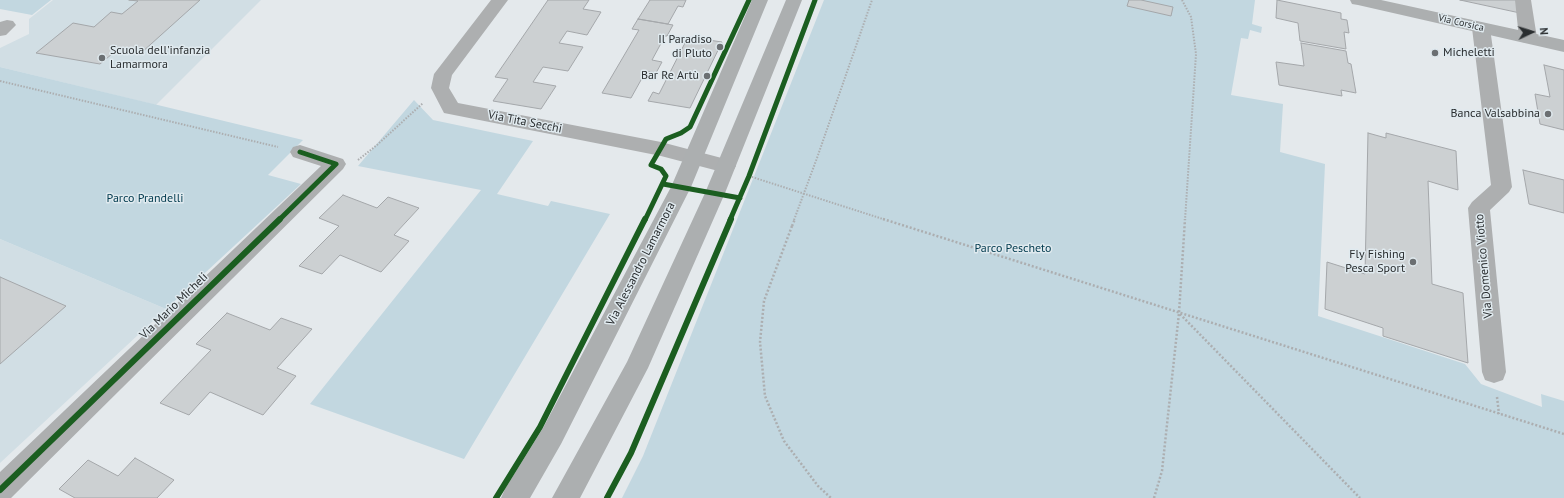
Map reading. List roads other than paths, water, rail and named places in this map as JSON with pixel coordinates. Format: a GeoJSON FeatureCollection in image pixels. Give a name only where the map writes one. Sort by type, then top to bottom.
{"type":"FeatureCollection","features":[{"type":"Feature","properties":{"kind":"main road","name":"Via Alessandro Lamarmora"},"geometry":{"type":"LineString","coordinates":[[515,498],[552,436],[677,194],[760,0]]}},
{"type":"Feature","properties":{"kind":"main road"},"geometry":{"type":"LineString","coordinates":[[566,498],[636,368],[726,166],[794,0]]}},
{"type":"Feature","properties":{"kind":"main road","name":"Via Corsica"},"geometry":{"type":"LineString","coordinates":[[1358,0],[1564,46]]}},
{"type":"Feature","properties":{"kind":"street","name":"Via Tita Secchi"},"geometry":{"type":"LineString","coordinates":[[500,0],[443,74],[440,88],[451,108],[661,149],[693,159],[726,166]]}},
{"type":"Feature","properties":{"kind":"street"},"geometry":{"type":"LineString","coordinates":[[1523,0],[1528,38]]}},
{"type":"Feature","properties":{"kind":"street","name":"Via Domenico Viotto"},"geometry":{"type":"LineString","coordinates":[[1482,28],[1502,187],[1479,208],[1494,372]]}},
{"type":"Feature","properties":{"kind":"street","name":"Via Mario Micheli"},"geometry":{"type":"LineString","coordinates":[[0,490],[336,164],[300,152]]}},
{"type":"Feature","properties":{"kind":"place","name":"Il Paradiso di Pluto"},"geometry":{"type":"Point","coordinates":[720,47]}},
{"type":"Feature","properties":{"kind":"place","name":"Micheletti"},"geometry":{"type":"Point","coordinates":[1435,53]}},
{"type":"Feature","properties":{"kind":"place","name":"Scuola dell'infanzia Lamarmora"},"geometry":{"type":"Point","coordinates":[102,58]}},
{"type":"Feature","properties":{"kind":"place","name":"Bar Re Artù"},"geometry":{"type":"Point","coordinates":[707,76]}},
{"type":"Feature","properties":{"kind":"place","name":"Banca Valsabbina"},"geometry":{"type":"Point","coordinates":[1548,114]}},
{"type":"Feature","properties":{"kind":"place","name":"Fly Fishing Pesca Sport"},"geometry":{"type":"Point","coordinates":[1413,262]}},
{"type":"Feature","properties":{"kind":"park label","name":"Parco Prandelli"},"geometry":{"type":"Point","coordinates":[145,199]}},
{"type":"Feature","properties":{"kind":"park label","name":"Parco Pescheto"},"geometry":{"type":"Point","coordinates":[1013,249]}}]}
